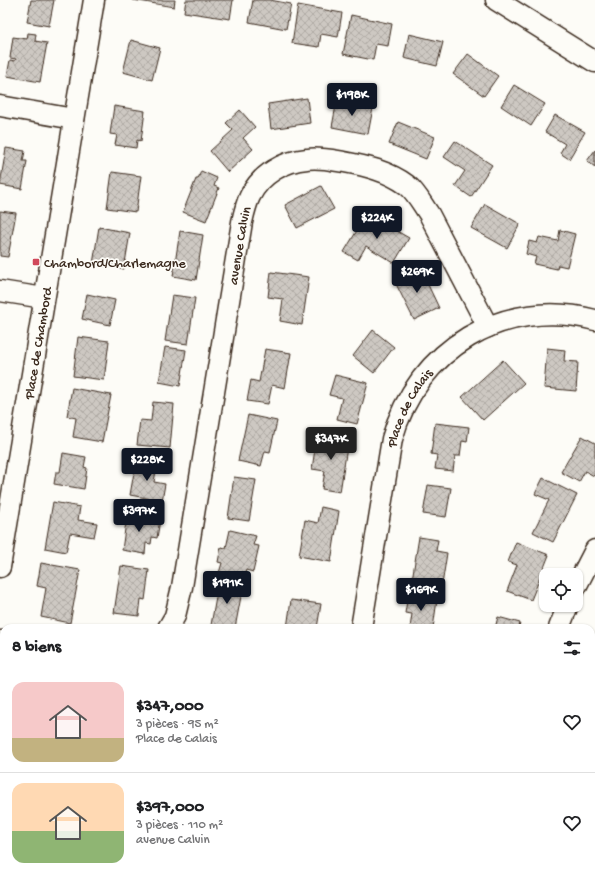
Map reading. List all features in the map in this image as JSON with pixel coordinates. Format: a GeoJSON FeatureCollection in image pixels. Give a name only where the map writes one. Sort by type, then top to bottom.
{"type":"FeatureCollection","features":[{"type":"Feature","properties":{"kind":"street","name":"Place de Chambord"},"geometry":{"type":"LineString","coordinates":[[0,567],[94,0]]}},
{"type":"Feature","properties":{"kind":"street"},"geometry":{"type":"LineString","coordinates":[[496,0],[595,62]]}},
{"type":"Feature","properties":{"kind":"street"},"geometry":{"type":"LineString","coordinates":[[0,106],[74,119]]}},
{"type":"Feature","properties":{"kind":"street","name":"avenue Calvin"},"geometry":{"type":"LineString","coordinates":[[170,624],[175,616],[182,587],[242,222],[246,206],[251,195],[258,184],[267,175],[279,166],[294,161],[308,158],[323,159],[378,169],[407,185],[418,198],[428,214],[488,327]]}},
{"type":"Feature","properties":{"kind":"street"},"geometry":{"type":"LineString","coordinates":[[0,291],[44,298]]}},
{"type":"Feature","properties":{"kind":"street","name":"Place de Calais"},"geometry":{"type":"LineString","coordinates":[[362,624],[390,452],[401,412],[414,387],[430,369],[466,338],[488,327],[515,317],[566,314],[595,320]]}},
{"type":"Feature","properties":{"kind":"street"},"geometry":{"type":"LineString","coordinates":[[583,573],[595,550]]}},
{"type":"Feature","properties":{"kind":"street"},"geometry":{"type":"LineString","coordinates":[[561,624],[565,612]]}},
{"type":"Feature","properties":{"kind":"building"},"geometry":{"type":"Polygon","coordinates":[[[31,0],[54,0],[49,26],[27,22],[31,0]]]}},
{"type":"Feature","properties":{"kind":"building"},"geometry":{"type":"Polygon","coordinates":[[[133,0],[175,0],[174,7],[133,0]]]}},
{"type":"Feature","properties":{"kind":"building"},"geometry":{"type":"Polygon","coordinates":[[[186,0],[233,0],[230,19],[184,12],[186,0]]]}},
{"type":"Feature","properties":{"kind":"building"},"geometry":{"type":"Polygon","coordinates":[[[253,0],[270,0],[291,4],[286,29],[249,22],[253,0]]]}},
{"type":"Feature","properties":{"kind":"building"},"geometry":{"type":"Polygon","coordinates":[[[298,5],[342,13],[338,37],[321,34],[319,47],[292,43],[298,5]]]}},
{"type":"Feature","properties":{"kind":"building"},"geometry":{"type":"Polygon","coordinates":[[[351,15],[392,24],[388,46],[376,44],[373,60],[343,54],[351,15]]]}},
{"type":"Feature","properties":{"kind":"building"},"geometry":{"type":"Polygon","coordinates":[[[28,33],[36,34],[35,41],[47,43],[40,82],[7,76],[10,60],[15,61],[16,59],[10,58],[13,37],[27,39],[28,33]]]}},
{"type":"Feature","properties":{"kind":"building"},"geometry":{"type":"Polygon","coordinates":[[[409,34],[443,42],[437,66],[404,58],[409,34]]]}},
{"type":"Feature","properties":{"kind":"building"},"geometry":{"type":"Polygon","coordinates":[[[131,40],[160,48],[152,80],[123,72],[131,40]]]}},
{"type":"Feature","properties":{"kind":"building"},"geometry":{"type":"Polygon","coordinates":[[[468,54],[498,76],[484,96],[453,74],[468,54]]]}},
{"type":"Feature","properties":{"kind":"building"},"geometry":{"type":"Polygon","coordinates":[[[514,85],[545,104],[531,126],[501,106],[514,85]]]}},
{"type":"Feature","properties":{"kind":"building"},"geometry":{"type":"Polygon","coordinates":[[[307,98],[310,123],[271,129],[268,104],[307,98]]]}},
{"type":"Feature","properties":{"kind":"building"},"geometry":{"type":"Polygon","coordinates":[[[337,100],[373,108],[368,134],[332,127],[337,100]]]}},
{"type":"Feature","properties":{"kind":"building"},"geometry":{"type":"Polygon","coordinates":[[[114,106],[145,111],[141,141],[137,140],[136,148],[115,145],[117,135],[110,134],[114,106]]]}},
{"type":"Feature","properties":{"kind":"building"},"geometry":{"type":"Polygon","coordinates":[[[240,110],[255,127],[243,138],[253,149],[228,172],[210,151],[233,130],[226,123],[240,110]]]}},
{"type":"Feature","properties":{"kind":"building"},"geometry":{"type":"Polygon","coordinates":[[[555,115],[585,132],[569,159],[560,153],[565,144],[545,132],[555,115]]]}},
{"type":"Feature","properties":{"kind":"building"},"geometry":{"type":"Polygon","coordinates":[[[398,122],[435,137],[426,159],[389,144],[398,122]]]}},
{"type":"Feature","properties":{"kind":"building"},"geometry":{"type":"Polygon","coordinates":[[[455,141],[492,165],[471,197],[455,186],[465,171],[444,157],[455,141]]]}},
{"type":"Feature","properties":{"kind":"building"},"geometry":{"type":"Polygon","coordinates":[[[6,148],[25,151],[23,161],[27,161],[22,189],[0,185],[6,148]]]}},
{"type":"Feature","properties":{"kind":"building"},"geometry":{"type":"Polygon","coordinates":[[[595,150],[595,167],[587,161],[595,150]]]}},
{"type":"Feature","properties":{"kind":"building"},"geometry":{"type":"Polygon","coordinates":[[[201,171],[217,178],[214,186],[219,188],[206,221],[183,212],[196,179],[198,179],[201,171]]]}},
{"type":"Feature","properties":{"kind":"building"},"geometry":{"type":"Polygon","coordinates":[[[112,172],[141,176],[136,212],[107,208],[112,172]]]}},
{"type":"Feature","properties":{"kind":"building"},"geometry":{"type":"Polygon","coordinates":[[[321,186],[334,209],[297,228],[285,205],[321,186]]]}},
{"type":"Feature","properties":{"kind":"building"},"geometry":{"type":"Polygon","coordinates":[[[485,204],[520,224],[507,248],[471,228],[485,204]]]}},
{"type":"Feature","properties":{"kind":"building"},"geometry":{"type":"Polygon","coordinates":[[[0,211],[16,213],[8,257],[0,256],[0,211]]]}},
{"type":"Feature","properties":{"kind":"building"},"geometry":{"type":"Polygon","coordinates":[[[367,214],[409,238],[394,263],[366,246],[358,260],[344,252],[367,214]]]}},
{"type":"Feature","properties":{"kind":"building"},"geometry":{"type":"Polygon","coordinates":[[[99,227],[130,233],[124,269],[93,264],[99,227]]]}},
{"type":"Feature","properties":{"kind":"building"},"geometry":{"type":"Polygon","coordinates":[[[560,230],[575,234],[567,267],[558,265],[557,269],[534,264],[536,257],[526,254],[529,241],[537,243],[539,237],[558,241],[560,230]]]}},
{"type":"Feature","properties":{"kind":"building"},"geometry":{"type":"Polygon","coordinates":[[[180,231],[203,235],[196,280],[173,276],[180,231]]]}},
{"type":"Feature","properties":{"kind":"building"},"geometry":{"type":"Polygon","coordinates":[[[420,268],[439,308],[414,320],[394,280],[420,268]]]}},
{"type":"Feature","properties":{"kind":"building"},"geometry":{"type":"Polygon","coordinates":[[[271,272],[309,277],[302,325],[280,321],[283,299],[268,297],[271,272]]]}},
{"type":"Feature","properties":{"kind":"building"},"geometry":{"type":"Polygon","coordinates":[[[87,294],[115,300],[110,325],[82,319],[87,294]]]}},
{"type":"Feature","properties":{"kind":"building"},"geometry":{"type":"Polygon","coordinates":[[[172,295],[195,298],[188,344],[165,341],[172,295]]]}},
{"type":"Feature","properties":{"kind":"building"},"geometry":{"type":"Polygon","coordinates":[[[373,330],[394,347],[374,373],[353,356],[373,330]]]}},
{"type":"Feature","properties":{"kind":"building"},"geometry":{"type":"Polygon","coordinates":[[[78,337],[109,341],[104,380],[73,376],[78,337]]]}},
{"type":"Feature","properties":{"kind":"building"},"geometry":{"type":"Polygon","coordinates":[[[165,347],[186,350],[180,386],[159,382],[165,347]]]}},
{"type":"Feature","properties":{"kind":"building"},"geometry":{"type":"Polygon","coordinates":[[[547,348],[565,350],[564,361],[578,362],[576,391],[544,388],[547,348]]]}},
{"type":"Feature","properties":{"kind":"building"},"geometry":{"type":"Polygon","coordinates":[[[265,349],[291,353],[285,388],[272,385],[268,404],[247,401],[251,380],[259,382],[265,349]]]}},
{"type":"Feature","properties":{"kind":"building"},"geometry":{"type":"Polygon","coordinates":[[[503,360],[524,383],[483,420],[462,397],[503,360]]]}},
{"type":"Feature","properties":{"kind":"building"},"geometry":{"type":"Polygon","coordinates":[[[335,375],[368,383],[357,424],[337,419],[342,398],[329,395],[335,375]]]}},
{"type":"Feature","properties":{"kind":"building"},"geometry":{"type":"Polygon","coordinates":[[[72,388],[111,395],[102,442],[73,437],[76,418],[67,416],[72,388]]]}},
{"type":"Feature","properties":{"kind":"building"},"geometry":{"type":"Polygon","coordinates":[[[153,402],[174,404],[170,448],[137,445],[140,420],[151,421],[153,402]]]}},
{"type":"Feature","properties":{"kind":"building"},"geometry":{"type":"Polygon","coordinates":[[[248,415],[277,421],[270,452],[265,451],[261,466],[238,461],[248,415]]]}},
{"type":"Feature","properties":{"kind":"building"},"geometry":{"type":"Polygon","coordinates":[[[435,423],[469,427],[467,442],[462,441],[460,456],[455,456],[453,471],[435,469],[437,455],[431,454],[435,423]]]}},
{"type":"Feature","properties":{"kind":"building"},"geometry":{"type":"Polygon","coordinates":[[[317,436],[348,441],[340,492],[322,489],[325,471],[312,469],[317,436]]]}},
{"type":"Feature","properties":{"kind":"building"},"geometry":{"type":"Polygon","coordinates":[[[582,436],[595,443],[595,474],[594,476],[585,471],[579,482],[561,472],[582,436]]]}},
{"type":"Feature","properties":{"kind":"building"},"geometry":{"type":"Polygon","coordinates":[[[63,453],[86,457],[84,467],[87,468],[84,489],[54,484],[56,472],[60,472],[63,453]]]}},
{"type":"Feature","properties":{"kind":"building"},"geometry":{"type":"Polygon","coordinates":[[[136,461],[157,465],[154,482],[165,484],[162,501],[130,495],[136,461]]]}},
{"type":"Feature","properties":{"kind":"building"},"geometry":{"type":"Polygon","coordinates":[[[234,477],[256,480],[249,521],[228,518],[234,477]]]}},
{"type":"Feature","properties":{"kind":"building"},"geometry":{"type":"Polygon","coordinates":[[[543,478],[577,495],[553,542],[533,532],[549,500],[535,494],[543,478]]]}},
{"type":"Feature","properties":{"kind":"building"},"geometry":{"type":"Polygon","coordinates":[[[428,485],[451,488],[446,517],[423,514],[428,485]]]}},
{"type":"Feature","properties":{"kind":"building"},"geometry":{"type":"Polygon","coordinates":[[[53,502],[80,507],[78,520],[97,523],[94,537],[70,533],[66,552],[45,548],[53,502]]]}},
{"type":"Feature","properties":{"kind":"building"},"geometry":{"type":"Polygon","coordinates":[[[321,507],[339,511],[331,562],[299,556],[305,520],[318,523],[321,507]]]}},
{"type":"Feature","properties":{"kind":"building"},"geometry":{"type":"Polygon","coordinates":[[[127,515],[160,520],[157,538],[152,537],[151,544],[146,543],[145,554],[122,550],[127,515]]]}},
{"type":"Feature","properties":{"kind":"building"},"geometry":{"type":"Polygon","coordinates":[[[230,530],[256,536],[253,545],[259,546],[253,572],[246,570],[244,578],[219,573],[222,563],[218,562],[221,547],[226,548],[230,530]]]}},
{"type":"Feature","properties":{"kind":"building"},"geometry":{"type":"Polygon","coordinates":[[[419,537],[438,540],[436,551],[447,553],[442,585],[412,580],[419,537]]]}},
{"type":"Feature","properties":{"kind":"building"},"geometry":{"type":"Polygon","coordinates":[[[516,542],[549,555],[544,568],[539,568],[539,580],[531,600],[507,591],[517,565],[508,562],[516,542]]]}},
{"type":"Feature","properties":{"kind":"building"},"geometry":{"type":"Polygon","coordinates":[[[41,563],[80,570],[70,623],[41,617],[46,588],[37,586],[41,563]]]}},
{"type":"Feature","properties":{"kind":"building"},"geometry":{"type":"Polygon","coordinates":[[[121,566],[149,570],[145,600],[141,599],[139,616],[114,613],[121,566]]]}},
{"type":"Feature","properties":{"kind":"building"},"geometry":{"type":"Polygon","coordinates":[[[219,581],[243,586],[236,624],[211,624],[219,581]]]}},
{"type":"Feature","properties":{"kind":"building"},"geometry":{"type":"Polygon","coordinates":[[[408,595],[437,600],[434,624],[411,624],[412,614],[405,613],[408,595]]]}},
{"type":"Feature","properties":{"kind":"building"},"geometry":{"type":"Polygon","coordinates":[[[291,600],[321,604],[318,624],[288,624],[291,600]]]}},
{"type":"Feature","properties":{"kind":"building"},"geometry":{"type":"Polygon","coordinates":[[[498,617],[520,623],[520,624],[496,624],[498,617]]]}},
{"type":"Feature","properties":{"kind":"place","name":"Chambord/Charlemagne"},"geometry":{"type":"Point","coordinates":[36,262]}}]}
